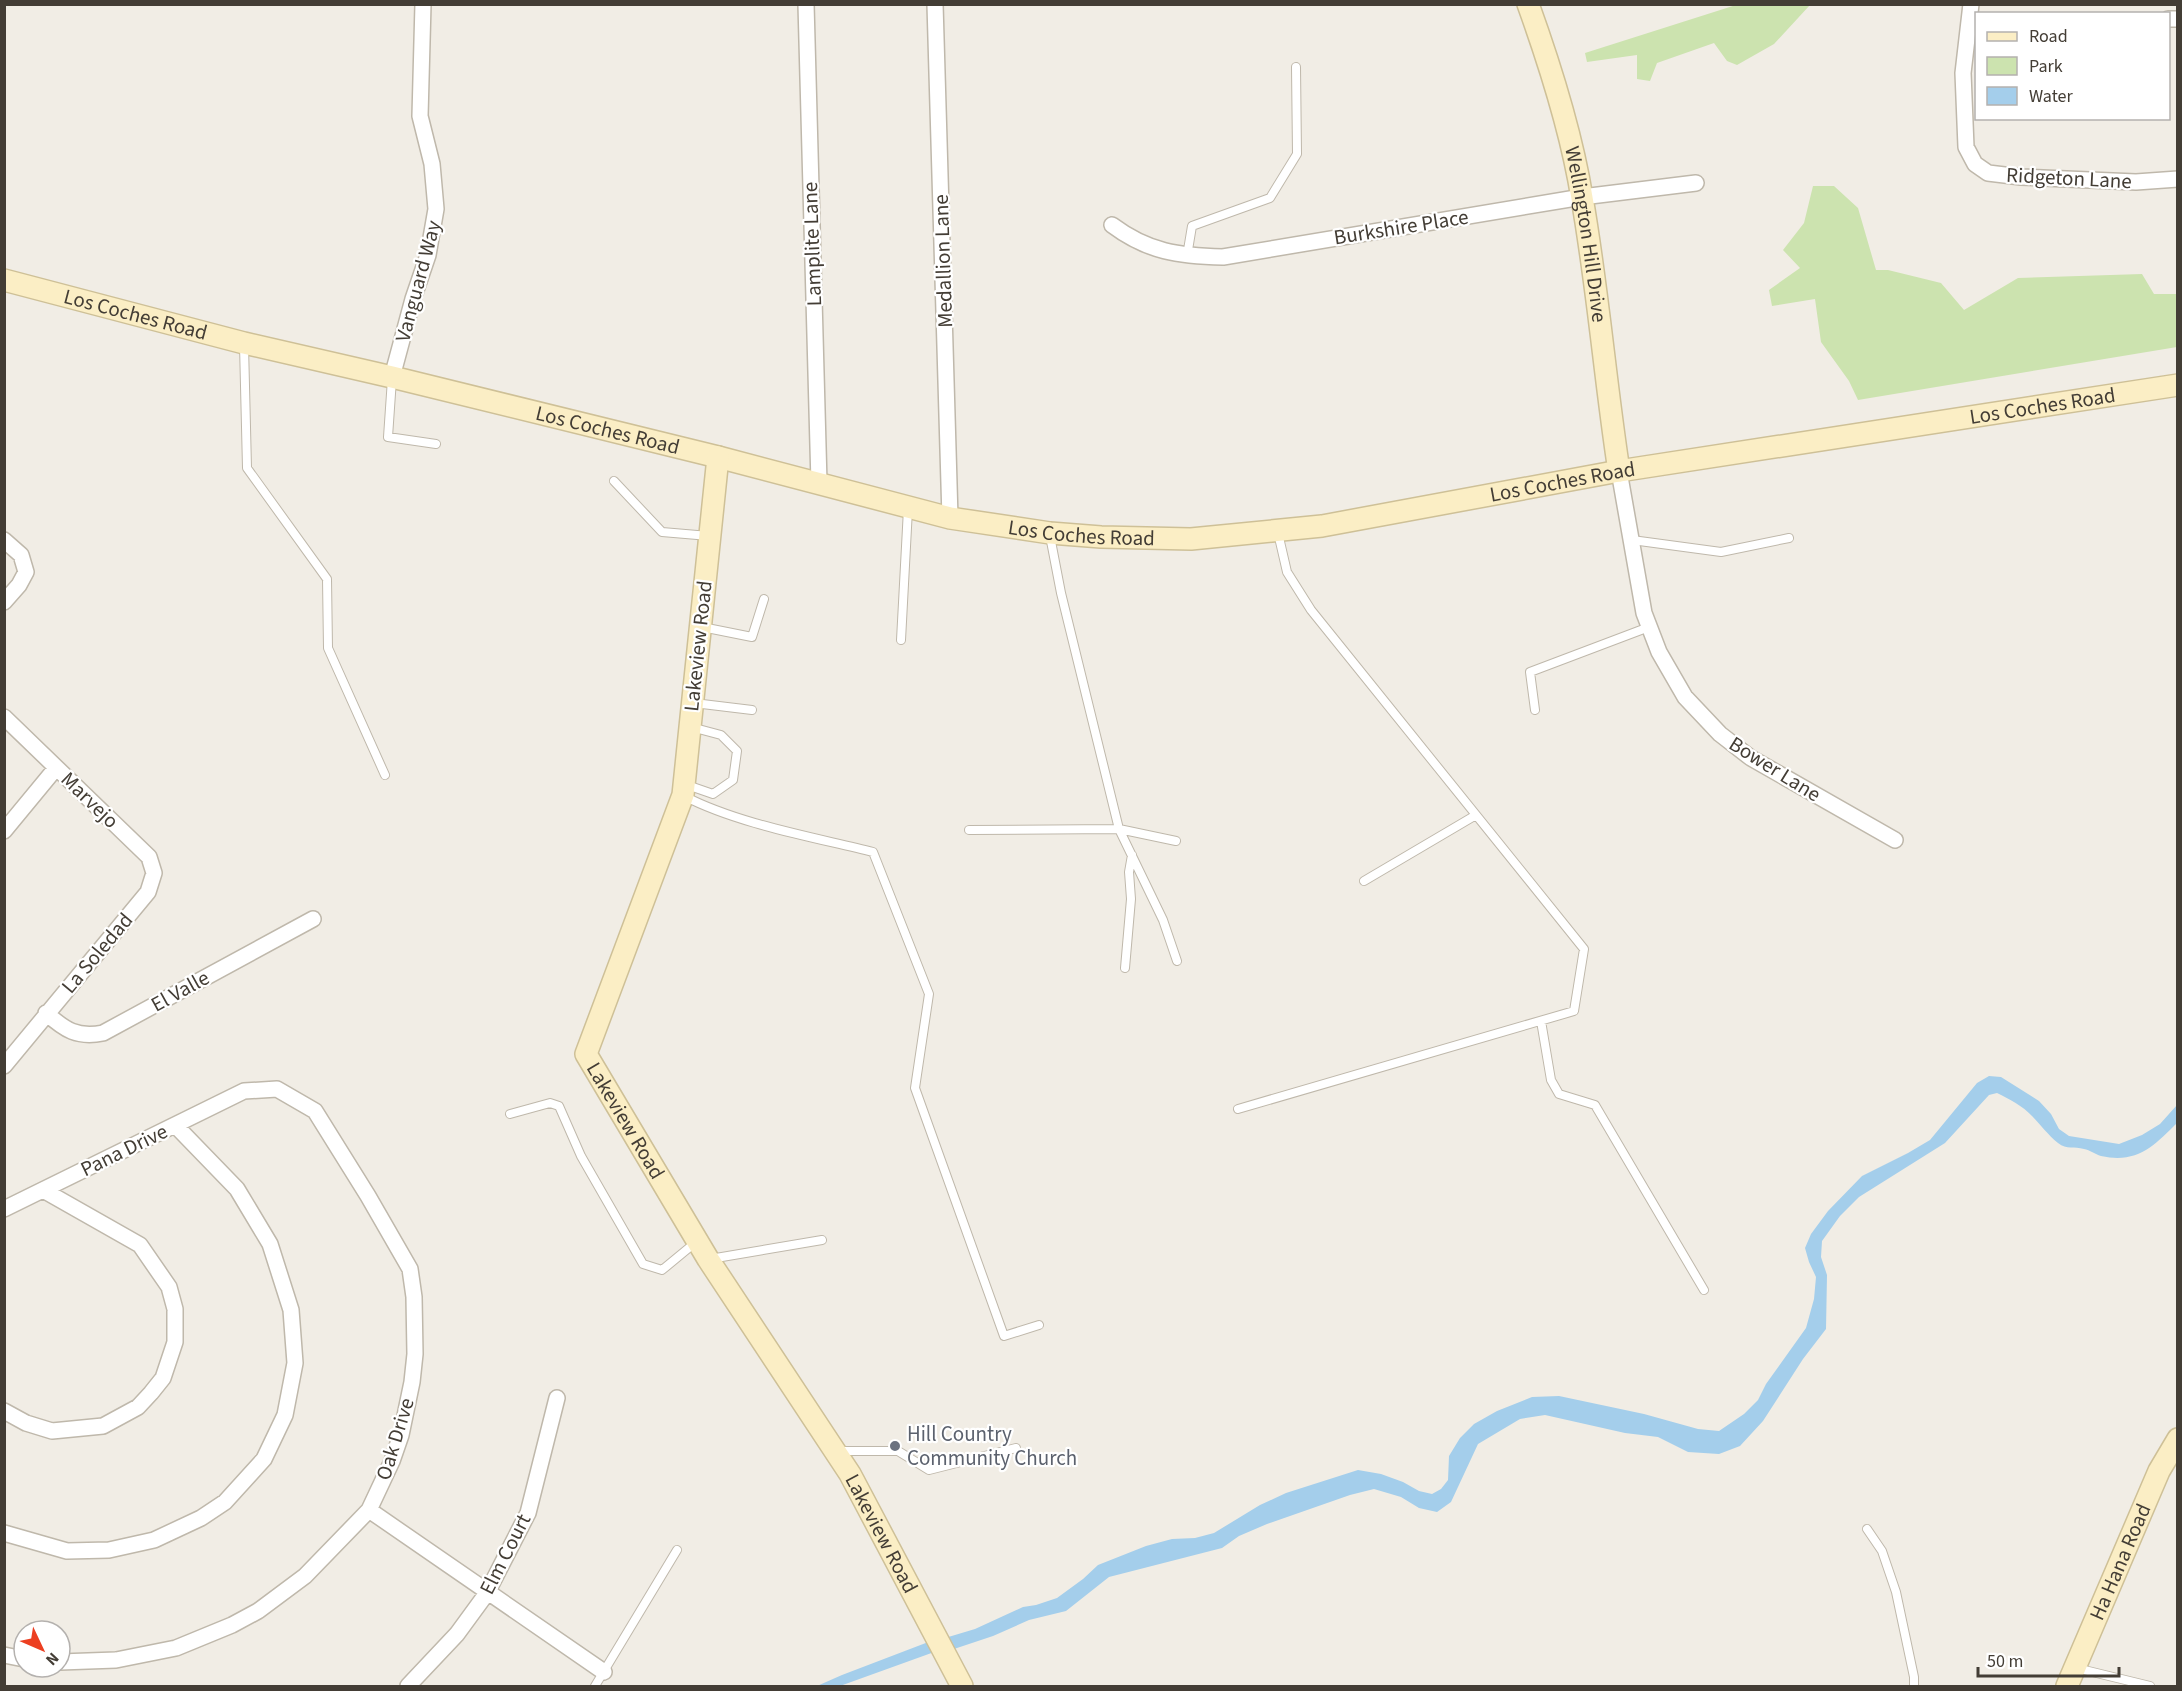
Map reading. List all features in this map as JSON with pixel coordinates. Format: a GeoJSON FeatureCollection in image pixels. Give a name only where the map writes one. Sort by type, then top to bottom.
{"type":"FeatureCollection","features":[{"type":"Feature","properties":{"kind":"main road","name":"Wellington Hill Drive"},"geometry":{"type":"LineString","coordinates":[[1528,4],[1559,102],[1582,197],[1619,471]]}},
{"type":"Feature","properties":{"kind":"main road","name":"Los Coches Road"},"geometry":{"type":"LineString","coordinates":[[4,280],[244,344],[392,377],[718,457],[950,518],[1050,533],[1152,540],[1277,532],[1394,514],[1619,471],[2178,385]]}},
{"type":"Feature","properties":{"kind":"main road","name":"Lakeview Road"},"geometry":{"type":"LineString","coordinates":[[718,457],[683,789],[586,1054],[703,1250],[850,1474],[962,1686]]}},
{"type":"Feature","properties":{"kind":"main road","name":"Ha Hana Road"},"geometry":{"type":"LineString","coordinates":[[2071,1677],[2159,1471],[2178,1439]]}},
{"type":"Feature","properties":{"kind":"street","name":"Vanguard Way"},"geometry":{"type":"LineString","coordinates":[[392,377],[413,299],[428,255],[436,209],[432,164],[420,116],[423,4]]}},
{"type":"Feature","properties":{"kind":"street","name":"Lamplite Lane"},"geometry":{"type":"LineString","coordinates":[[806,4],[819,483]]}},
{"type":"Feature","properties":{"kind":"street","name":"Medallion Lane"},"geometry":{"type":"LineString","coordinates":[[935,4],[950,518]]}},
{"type":"Feature","properties":{"kind":"street","name":"Ridgeton Lane"},"geometry":{"type":"LineString","coordinates":[[1974,10],[1963,73],[1966,147],[1970,158],[1981,170],[1997,175],[2021,177],[2136,182],[2178,179]]}},
{"type":"Feature","properties":{"kind":"street","name":"Burkshire Place"},"geometry":{"type":"LineString","coordinates":[[1112,225],[1144,245],[1187,256],[1223,257],[1582,197],[1696,183]]}},
{"type":"Feature","properties":{"kind":"street","name":"Bower Lane"},"geometry":{"type":"LineString","coordinates":[[1619,471],[1644,613],[1659,652],[1685,697],[1720,734],[1755,760],[1895,840]]}},
{"type":"Feature","properties":{"kind":"street"},"geometry":{"type":"LineString","coordinates":[[4,540],[21,555],[26,572],[19,585],[4,602]]}},
{"type":"Feature","properties":{"kind":"street","name":"Marvejo"},"geometry":{"type":"LineString","coordinates":[[4,717],[149,857],[154,873],[148,892]]}},
{"type":"Feature","properties":{"kind":"street"},"geometry":{"type":"LineString","coordinates":[[4,831],[56,768]]}},
{"type":"Feature","properties":{"kind":"street","name":"La Soledad"},"geometry":{"type":"LineString","coordinates":[[4,1066],[148,892]]}},
{"type":"Feature","properties":{"kind":"street","name":"El Valle"},"geometry":{"type":"LineString","coordinates":[[46,1013],[65,1029],[89,1035],[103,1033],[313,919]]}},
{"type":"Feature","properties":{"kind":"street","name":"Oak Drive"},"geometry":{"type":"LineString","coordinates":[[72,1662],[116,1660],[176,1648],[232,1625],[282,1594],[305,1576],[369,1510],[398,1443],[412,1382],[415,1325],[410,1269],[315,1111],[278,1089],[244,1091]]}},
{"type":"Feature","properties":{"kind":"street","name":"Pana Drive"},"geometry":{"type":"LineString","coordinates":[[4,1209],[244,1091]]}},
{"type":"Feature","properties":{"kind":"street"},"geometry":{"type":"LineString","coordinates":[[4,1533],[67,1551],[109,1550],[154,1540],[201,1518],[225,1502],[264,1459],[285,1415],[295,1363],[291,1310],[270,1244],[237,1189],[175,1125]]}},
{"type":"Feature","properties":{"kind":"street"},"geometry":{"type":"LineString","coordinates":[[4,1411],[26,1423],[52,1431],[103,1426],[138,1407],[152,1393],[163,1378],[175,1342],[175,1309],[169,1287],[140,1245],[43,1190]]}},
{"type":"Feature","properties":{"kind":"street","name":"Elm Court"},"geometry":{"type":"LineString","coordinates":[[408,1686],[457,1634],[487,1593],[528,1513],[557,1398]]}},
{"type":"Feature","properties":{"kind":"street"},"geometry":{"type":"LineString","coordinates":[[369,1510],[604,1672]]}},
{"type":"Feature","properties":{"kind":"lane"},"geometry":{"type":"LineString","coordinates":[[1187,256],[1192,226],[1270,198],[1297,154],[1296,68]]}},
{"type":"Feature","properties":{"kind":"lane"},"geometry":{"type":"LineString","coordinates":[[244,344],[247,468],[327,579],[328,648],[385,775]]}},
{"type":"Feature","properties":{"kind":"lane"},"geometry":{"type":"LineString","coordinates":[[392,377],[388,437],[436,444]]}},
{"type":"Feature","properties":{"kind":"lane"},"geometry":{"type":"LineString","coordinates":[[614,481],[662,532],[710,537]]}},
{"type":"Feature","properties":{"kind":"lane"},"geometry":{"type":"LineString","coordinates":[[901,640],[908,508]]}},
{"type":"Feature","properties":{"kind":"lane"},"geometry":{"type":"LineString","coordinates":[[1238,1109],[1574,1011],[1584,949],[1311,610],[1287,572],[1277,532]]}},
{"type":"Feature","properties":{"kind":"lane"},"geometry":{"type":"LineString","coordinates":[[1050,533],[1061,593],[1119,829],[1163,920],[1177,961]]}},
{"type":"Feature","properties":{"kind":"lane"},"geometry":{"type":"LineString","coordinates":[[1632,540],[1721,552],[1790,538]]}},
{"type":"Feature","properties":{"kind":"lane"},"geometry":{"type":"LineString","coordinates":[[700,627],[752,637],[764,599]]}},
{"type":"Feature","properties":{"kind":"lane"},"geometry":{"type":"LineString","coordinates":[[1535,710],[1530,672],[1649,627]]}},
{"type":"Feature","properties":{"kind":"lane"},"geometry":{"type":"LineString","coordinates":[[692,703],[753,710]]}},
{"type":"Feature","properties":{"kind":"lane"},"geometry":{"type":"LineString","coordinates":[[683,789],[713,794],[734,780],[737,751],[721,735],[690,727]]}},
{"type":"Feature","properties":{"kind":"lane"},"geometry":{"type":"LineString","coordinates":[[683,789],[706,807],[873,852],[929,994],[915,1088],[1004,1335],[1038,1325]]}},
{"type":"Feature","properties":{"kind":"lane"},"geometry":{"type":"LineString","coordinates":[[1364,881],[1476,815]]}},
{"type":"Feature","properties":{"kind":"lane"},"geometry":{"type":"LineString","coordinates":[[969,830],[1119,829],[1176,841]]}},
{"type":"Feature","properties":{"kind":"lane"},"geometry":{"type":"LineString","coordinates":[[1125,968],[1131,899],[1129,872],[1132,854]]}},
{"type":"Feature","properties":{"kind":"lane"},"geometry":{"type":"LineString","coordinates":[[1541,1021],[1551,1080],[1559,1094],[1595,1105],[1704,1290]]}},
{"type":"Feature","properties":{"kind":"lane"},"geometry":{"type":"LineString","coordinates":[[510,1114],[550,1103],[559,1106],[581,1156],[643,1264],[662,1270],[703,1250],[822,1240]]}},
{"type":"Feature","properties":{"kind":"lane"},"geometry":{"type":"LineString","coordinates":[[836,1451],[898,1451],[930,1470],[1016,1448]]}},
{"type":"Feature","properties":{"kind":"lane"},"geometry":{"type":"LineString","coordinates":[[1867,1528],[1882,1551],[1896,1592],[1914,1686]]}},
{"type":"Feature","properties":{"kind":"lane"},"geometry":{"type":"LineString","coordinates":[[595,1686],[677,1550]]}},
{"type":"Feature","properties":{"kind":"lane"},"geometry":{"type":"LineString","coordinates":[[2071,1677],[2150,1686]]}},
{"type":"Feature","properties":{"kind":"green space"},"geometry":{"type":"Polygon","coordinates":[[[1736,5],[1810,5],[1774,44],[1737,65],[1727,61],[1714,43],[1657,63],[1650,81],[1637,79],[1637,55],[1587,62],[1585,53],[1736,5]]]}},
{"type":"Feature","properties":{"kind":"green space"},"geometry":{"type":"Polygon","coordinates":[[[1813,186],[1834,186],[1858,208],[1876,270],[1888,270],[1941,283],[1964,310],[2018,278],[2142,274],[2154,294],[2177,294],[2177,347],[1858,400],[1849,381],[1821,342],[1815,299],[1772,306],[1769,290],[1800,268],[1783,250],[1804,223],[1813,186]]]}},
{"type":"Feature","properties":{"kind":"water"},"geometry":{"type":"Polygon","coordinates":[[[1989,1076],[2001,1077],[2039,1101],[2051,1114],[2059,1129],[2069,1136],[2119,1144],[2142,1135],[2160,1124],[2177,1105],[2177,1123],[2144,1151],[2135,1155],[2114,1158],[2061,1145],[2020,1106],[1997,1093],[1989,1095],[1945,1143],[1859,1197],[1840,1216],[1822,1241],[1821,1257],[1827,1275],[1826,1329],[1803,1359],[1763,1421],[1740,1446],[1719,1454],[1688,1452],[1658,1437],[1625,1433],[1545,1415],[1520,1419],[1478,1444],[1451,1502],[1437,1512],[1419,1508],[1401,1497],[1374,1489],[1350,1495],[1267,1524],[1239,1536],[1222,1548],[1109,1577],[1066,1611],[1029,1620],[993,1636],[951,1650],[945,1638],[975,1629],[1023,1607],[1057,1598],[1098,1565],[1146,1546],[1172,1539],[1195,1538],[1214,1533],[1260,1505],[1286,1493],[1358,1470],[1381,1474],[1419,1491],[1432,1494],[1441,1489],[1448,1480],[1449,1456],[1460,1438],[1474,1424],[1497,1411],[1532,1397],[1559,1396],[1644,1414],[1698,1429],[1719,1431],[1744,1414],[1758,1400],[1766,1384],[1806,1328],[1814,1299],[1816,1277],[1805,1248],[1811,1234],[1828,1211],[1862,1176],[1930,1140],[1977,1083],[1989,1076]]]}},
{"type":"Feature","properties":{"kind":"water"},"geometry":{"type":"Polygon","coordinates":[[[931,1641],[937,1651],[840,1686],[817,1686],[842,1675],[931,1641]]]}},
{"type":"Feature","properties":{"kind":"place","name":"Hill Country Community Church"},"geometry":{"type":"Point","coordinates":[895,1446]}}]}
